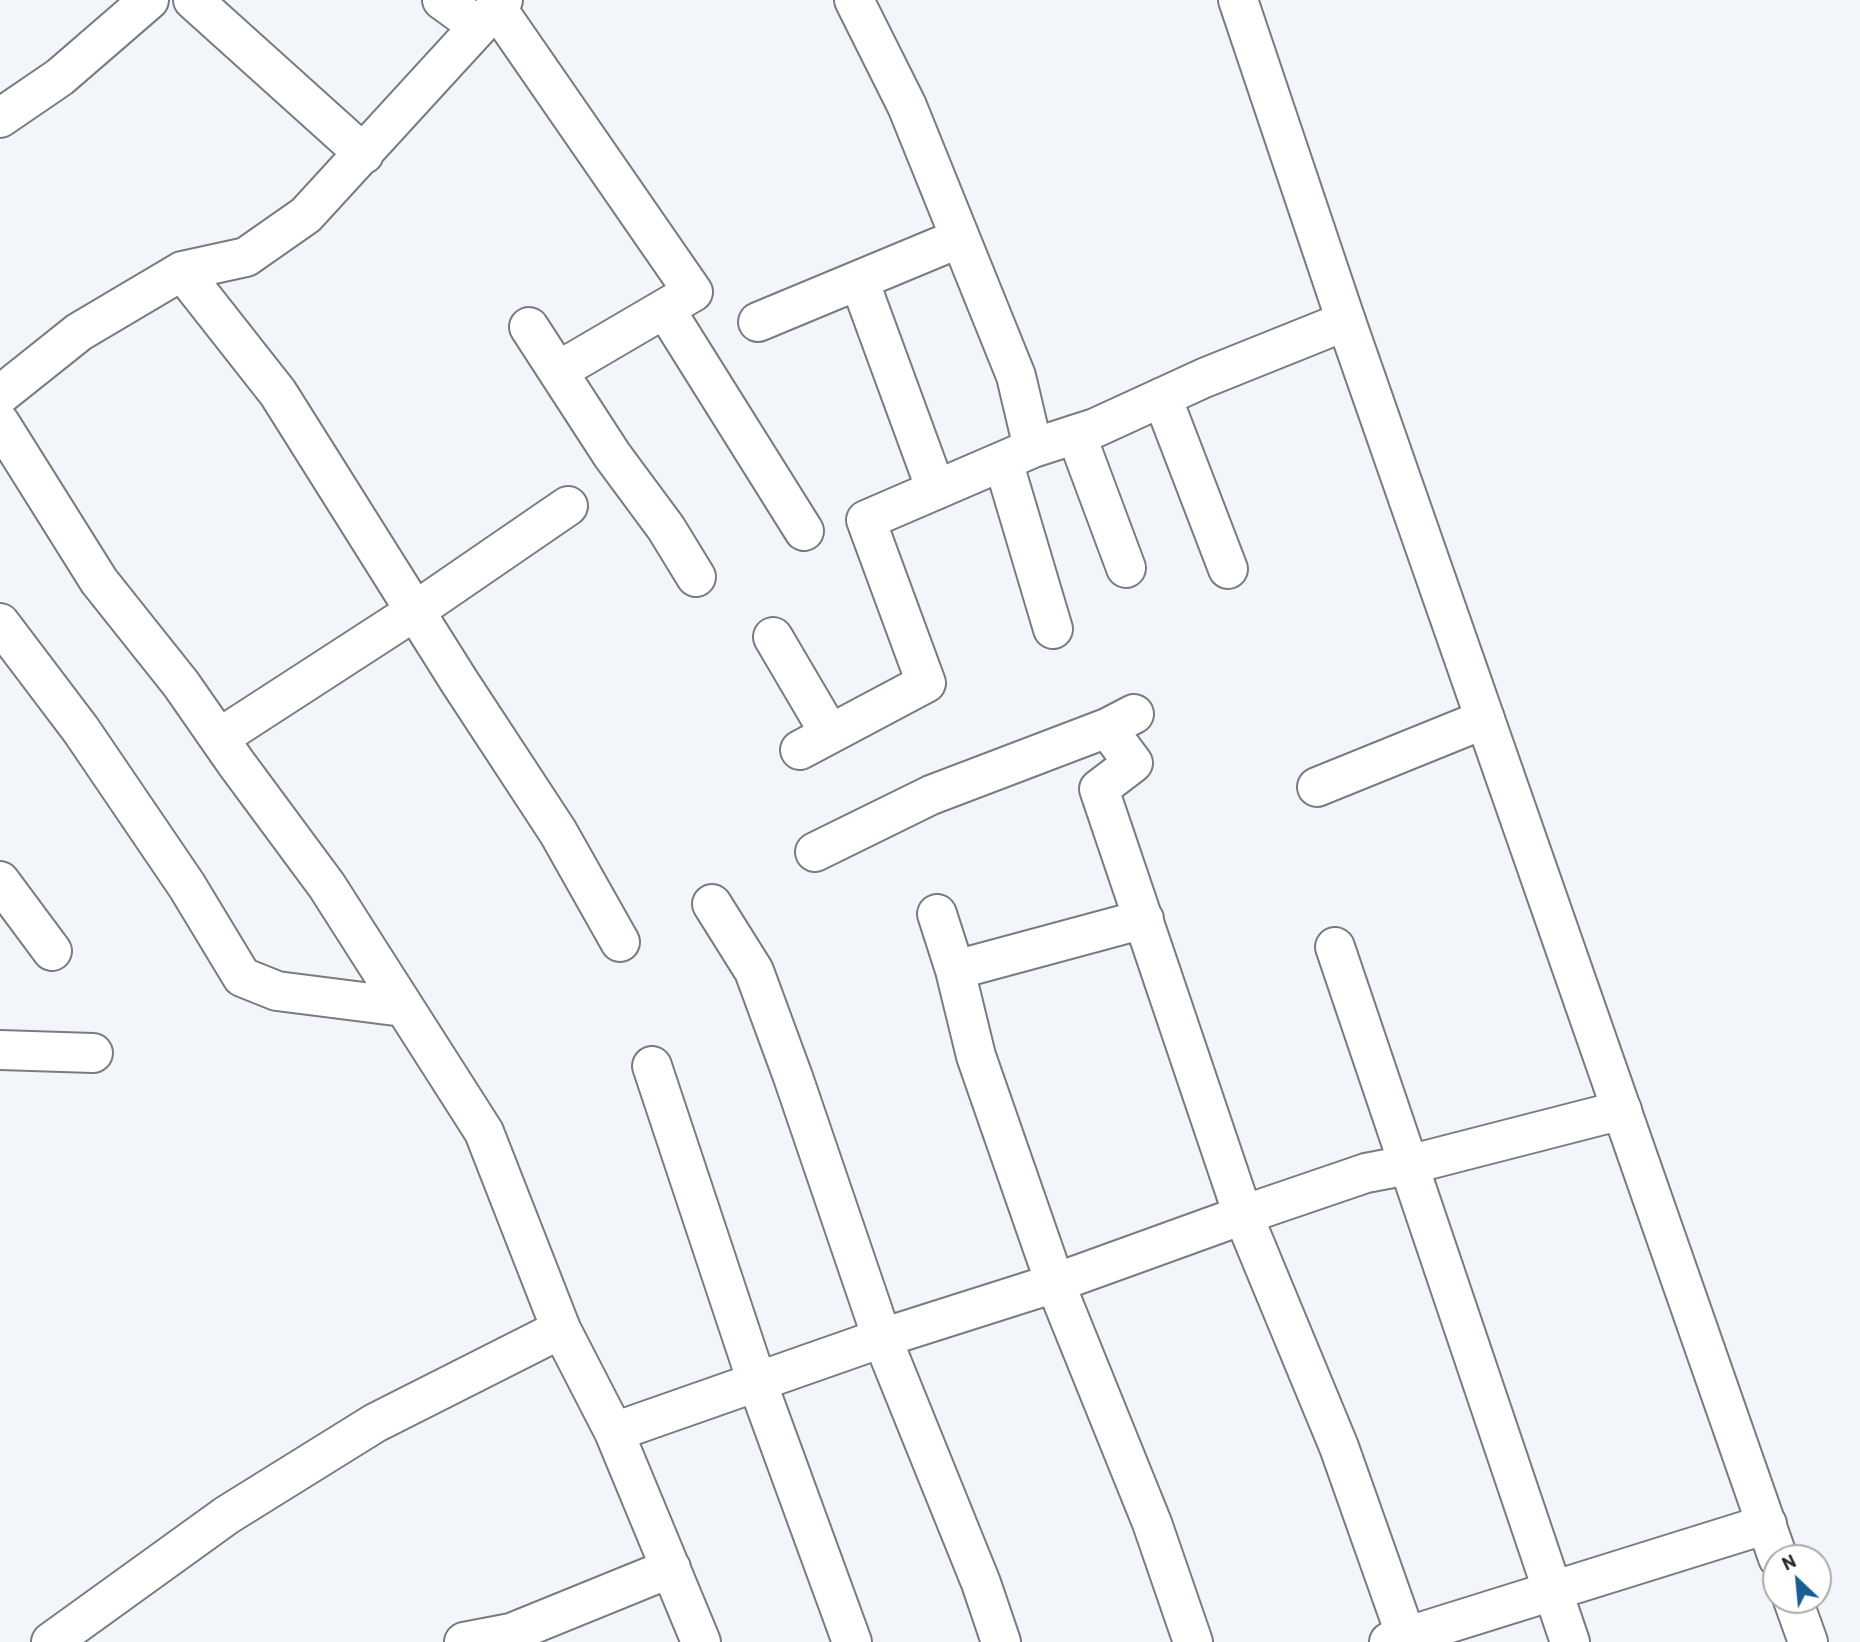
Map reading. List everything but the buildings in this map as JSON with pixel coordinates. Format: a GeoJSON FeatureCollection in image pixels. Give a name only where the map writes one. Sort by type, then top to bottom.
{"type":"FeatureCollection","features":[{"type":"Feature","properties":{"kind":"street"},"geometry":{"type":"LineString","coordinates":[[0,118],[60,77],[149,0]]}},
{"type":"Feature","properties":{"kind":"street"},"geometry":{"type":"LineString","coordinates":[[193,0],[364,154]]}},
{"type":"Feature","properties":{"kind":"street"},"geometry":{"type":"LineString","coordinates":[[442,0],[492,11],[693,292],[558,371]]}},
{"type":"Feature","properties":{"kind":"street"},"geometry":{"type":"LineString","coordinates":[[854,0],[907,106],[1016,376],[1018,455],[1054,629]]}},
{"type":"Feature","properties":{"kind":"street"},"geometry":{"type":"LineString","coordinates":[[816,852],[930,795],[1120,721],[1133,763],[1099,789],[1112,833],[1144,919],[1243,1215],[1339,1447],[1401,1640],[1551,1590],[1772,1541],[1346,321],[1238,0]]}},
{"type":"Feature","properties":{"kind":"street"},"geometry":{"type":"LineString","coordinates":[[0,395],[79,332],[182,271],[246,257],[306,215],[492,11]]}},
{"type":"Feature","properties":{"kind":"street"},"geometry":{"type":"LineString","coordinates":[[758,322],[960,238]]}},
{"type":"Feature","properties":{"kind":"street"},"geometry":{"type":"LineString","coordinates":[[182,271],[278,393],[558,832],[620,942]]}},
{"type":"Feature","properties":{"kind":"street"},"geometry":{"type":"LineString","coordinates":[[859,280],[936,490]]}},
{"type":"Feature","properties":{"kind":"street"},"geometry":{"type":"LineString","coordinates":[[665,309],[804,531]]}},
{"type":"Feature","properties":{"kind":"street"},"geometry":{"type":"LineString","coordinates":[[773,637],[815,742],[926,683],[866,520],[1346,321]]}},
{"type":"Feature","properties":{"kind":"street"},"geometry":{"type":"LineString","coordinates":[[529,327],[612,455],[666,528],[696,578]]}},
{"type":"Feature","properties":{"kind":"street"},"geometry":{"type":"LineString","coordinates":[[1162,397],[1228,569]]}},
{"type":"Feature","properties":{"kind":"street"},"geometry":{"type":"LineString","coordinates":[[0,423],[99,581],[181,684],[327,886],[484,1132],[561,1329],[614,1432],[701,1642]]}},
{"type":"Feature","properties":{"kind":"street"},"geometry":{"type":"LineString","coordinates":[[1076,435],[1126,568]]}},
{"type":"Feature","properties":{"kind":"street"},"geometry":{"type":"LineString","coordinates":[[219,738],[415,611],[568,506]]}},
{"type":"Feature","properties":{"kind":"street"},"geometry":{"type":"LineString","coordinates":[[0,623],[89,741],[187,887],[242,977],[277,991],[403,1007]]}},
{"type":"Feature","properties":{"kind":"street"},"geometry":{"type":"LineString","coordinates":[[1317,786],[1485,719]]}},
{"type":"Feature","properties":{"kind":"street"},"geometry":{"type":"LineString","coordinates":[[0,881],[52,951]]}},
{"type":"Feature","properties":{"kind":"street"},"geometry":{"type":"LineString","coordinates":[[712,904],[754,971],[798,1090],[882,1338],[981,1583],[1000,1642]]}},
{"type":"Feature","properties":{"kind":"street"},"geometry":{"type":"LineString","coordinates":[[937,914],[955,970],[976,1056],[1055,1283],[1152,1523],[1193,1642]]}},
{"type":"Feature","properties":{"kind":"street"},"geometry":{"type":"LineString","coordinates":[[955,970],[1144,919]]}},
{"type":"Feature","properties":{"kind":"street"},"geometry":{"type":"LineString","coordinates":[[1335,947],[1570,1642]]}},
{"type":"Feature","properties":{"kind":"street"},"geometry":{"type":"LineString","coordinates":[[0,1050],[93,1053]]}},
{"type":"Feature","properties":{"kind":"street"},"geometry":{"type":"LineString","coordinates":[[652,1066],[757,1382],[852,1642]]}},
{"type":"Feature","properties":{"kind":"street"},"geometry":{"type":"LineString","coordinates":[[614,1432],[882,1338],[1055,1283],[1366,1173],[1408,1165],[1622,1110]]}},
{"type":"Feature","properties":{"kind":"street"},"geometry":{"type":"LineString","coordinates":[[51,1642],[227,1515],[375,1423],[561,1329]]}},
{"type":"Feature","properties":{"kind":"street"},"geometry":{"type":"LineString","coordinates":[[464,1642],[511,1633],[671,1568]]}},
{"type":"Feature","properties":{"kind":"street"},"geometry":{"type":"LineString","coordinates":[[1798,1614],[1808,1642]]}}]}
